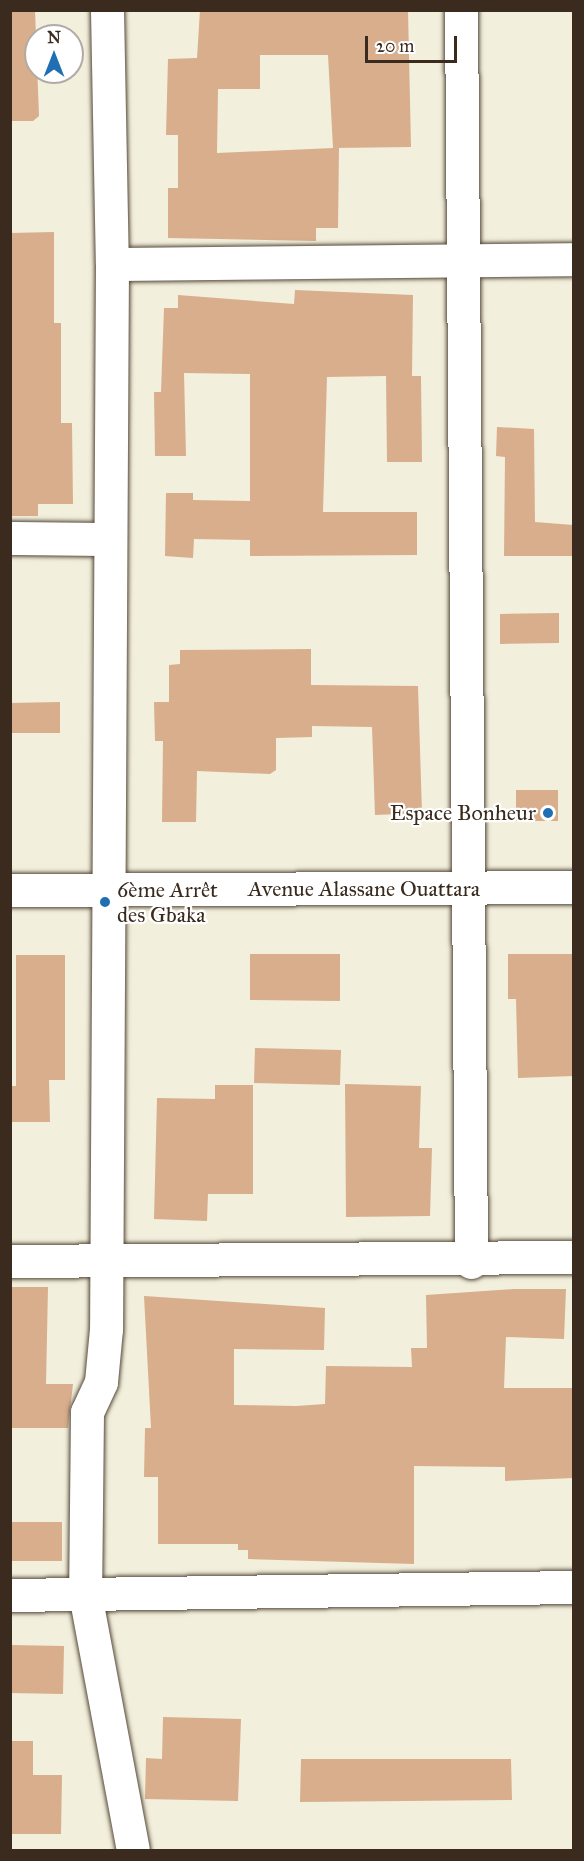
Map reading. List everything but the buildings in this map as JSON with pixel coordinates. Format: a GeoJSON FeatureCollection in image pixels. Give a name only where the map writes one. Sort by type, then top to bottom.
{"type":"FeatureCollection","features":[{"type":"Feature","properties":{"kind":"street"},"geometry":{"type":"LineString","coordinates":[[107,10],[112,264],[108,539],[105,1261],[101,1382],[87,1412],[85,1594],[133,1851]]}},
{"type":"Feature","properties":{"kind":"street"},"geometry":{"type":"LineString","coordinates":[[461,10],[471,1262]]}},
{"type":"Feature","properties":{"kind":"street"},"geometry":{"type":"LineString","coordinates":[[112,264],[573,260]]}},
{"type":"Feature","properties":{"kind":"street"},"geometry":{"type":"LineString","coordinates":[[10,538],[108,539]]}},
{"type":"Feature","properties":{"kind":"street","name":"Avenue Alassane Ouattara"},"geometry":{"type":"LineString","coordinates":[[10,890],[573,887]]}},
{"type":"Feature","properties":{"kind":"street"},"geometry":{"type":"LineString","coordinates":[[10,1261],[471,1262],[573,1257]]}},
{"type":"Feature","properties":{"kind":"street"},"geometry":{"type":"LineString","coordinates":[[10,1595],[573,1587]]}},
{"type":"Feature","properties":{"kind":"place","name":"Espace Bonheur"},"geometry":{"type":"Point","coordinates":[548,813]}},
{"type":"Feature","properties":{"kind":"place","name":"6ème Arrêt des Gbaka"},"geometry":{"type":"Point","coordinates":[105,902]}}]}
